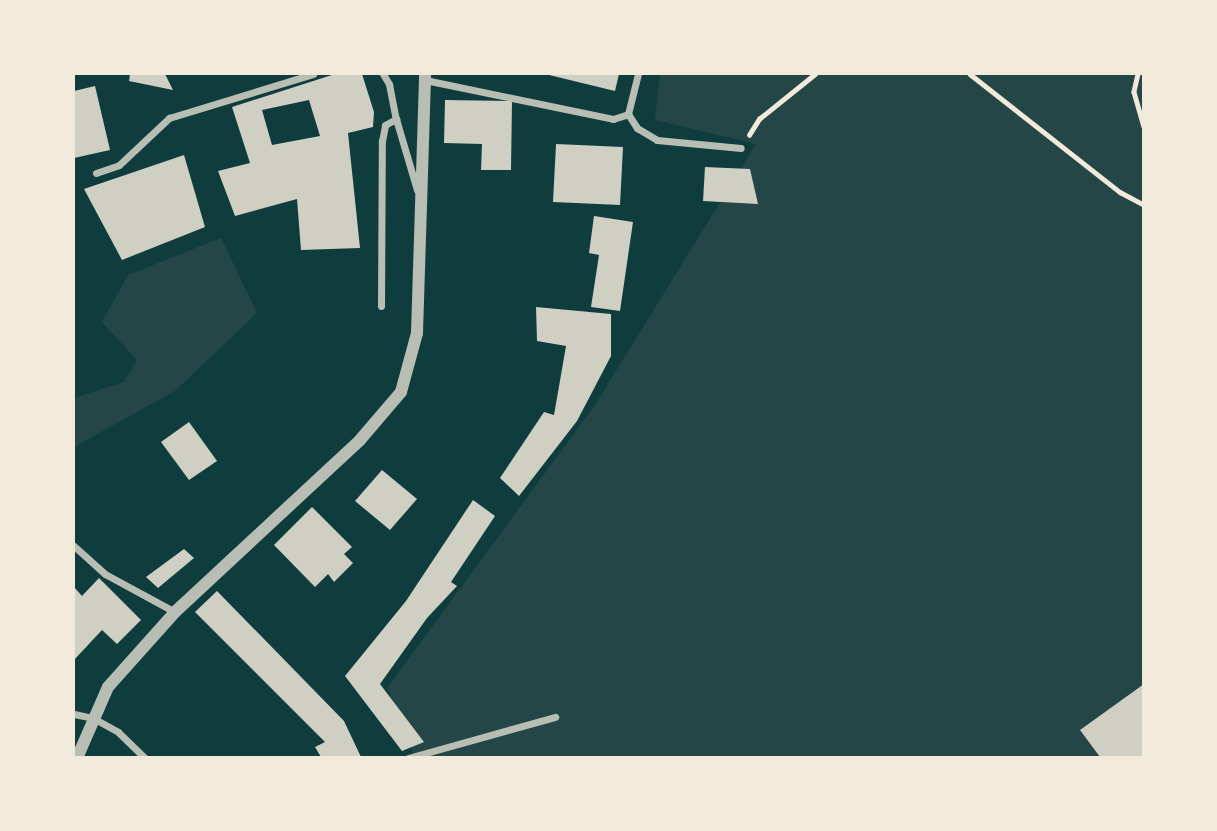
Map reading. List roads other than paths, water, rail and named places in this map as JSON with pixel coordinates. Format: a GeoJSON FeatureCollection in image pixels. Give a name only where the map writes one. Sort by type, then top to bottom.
{"type":"FeatureCollection","features":[{"type":"Feature","properties":{"kind":"street"},"geometry":{"type":"LineString","coordinates":[[96,173],[119,165],[169,118],[313,74]]}},
{"type":"Feature","properties":{"kind":"street"},"geometry":{"type":"LineString","coordinates":[[383,74],[389,84],[422,212]]}},
{"type":"Feature","properties":{"kind":"street"},"geometry":{"type":"LineString","coordinates":[[638,74],[628,114],[637,128],[657,140],[741,148]]}},
{"type":"Feature","properties":{"kind":"street"},"geometry":{"type":"LineString","coordinates":[[77,758],[108,687],[175,612],[360,440],[401,392],[417,333],[425,77],[613,119],[628,114]]}},
{"type":"Feature","properties":{"kind":"street"},"geometry":{"type":"LineString","coordinates":[[381,306],[382,141],[385,125],[396,119]]}},
{"type":"Feature","properties":{"kind":"street"},"geometry":{"type":"LineString","coordinates":[[74,546],[105,574],[175,612]]}},
{"type":"Feature","properties":{"kind":"street"},"geometry":{"type":"LineString","coordinates":[[74,713],[93,718],[118,732],[145,758]]}},
{"type":"Feature","properties":{"kind":"street"},"geometry":{"type":"LineString","coordinates":[[408,758],[555,717]]}}]}
